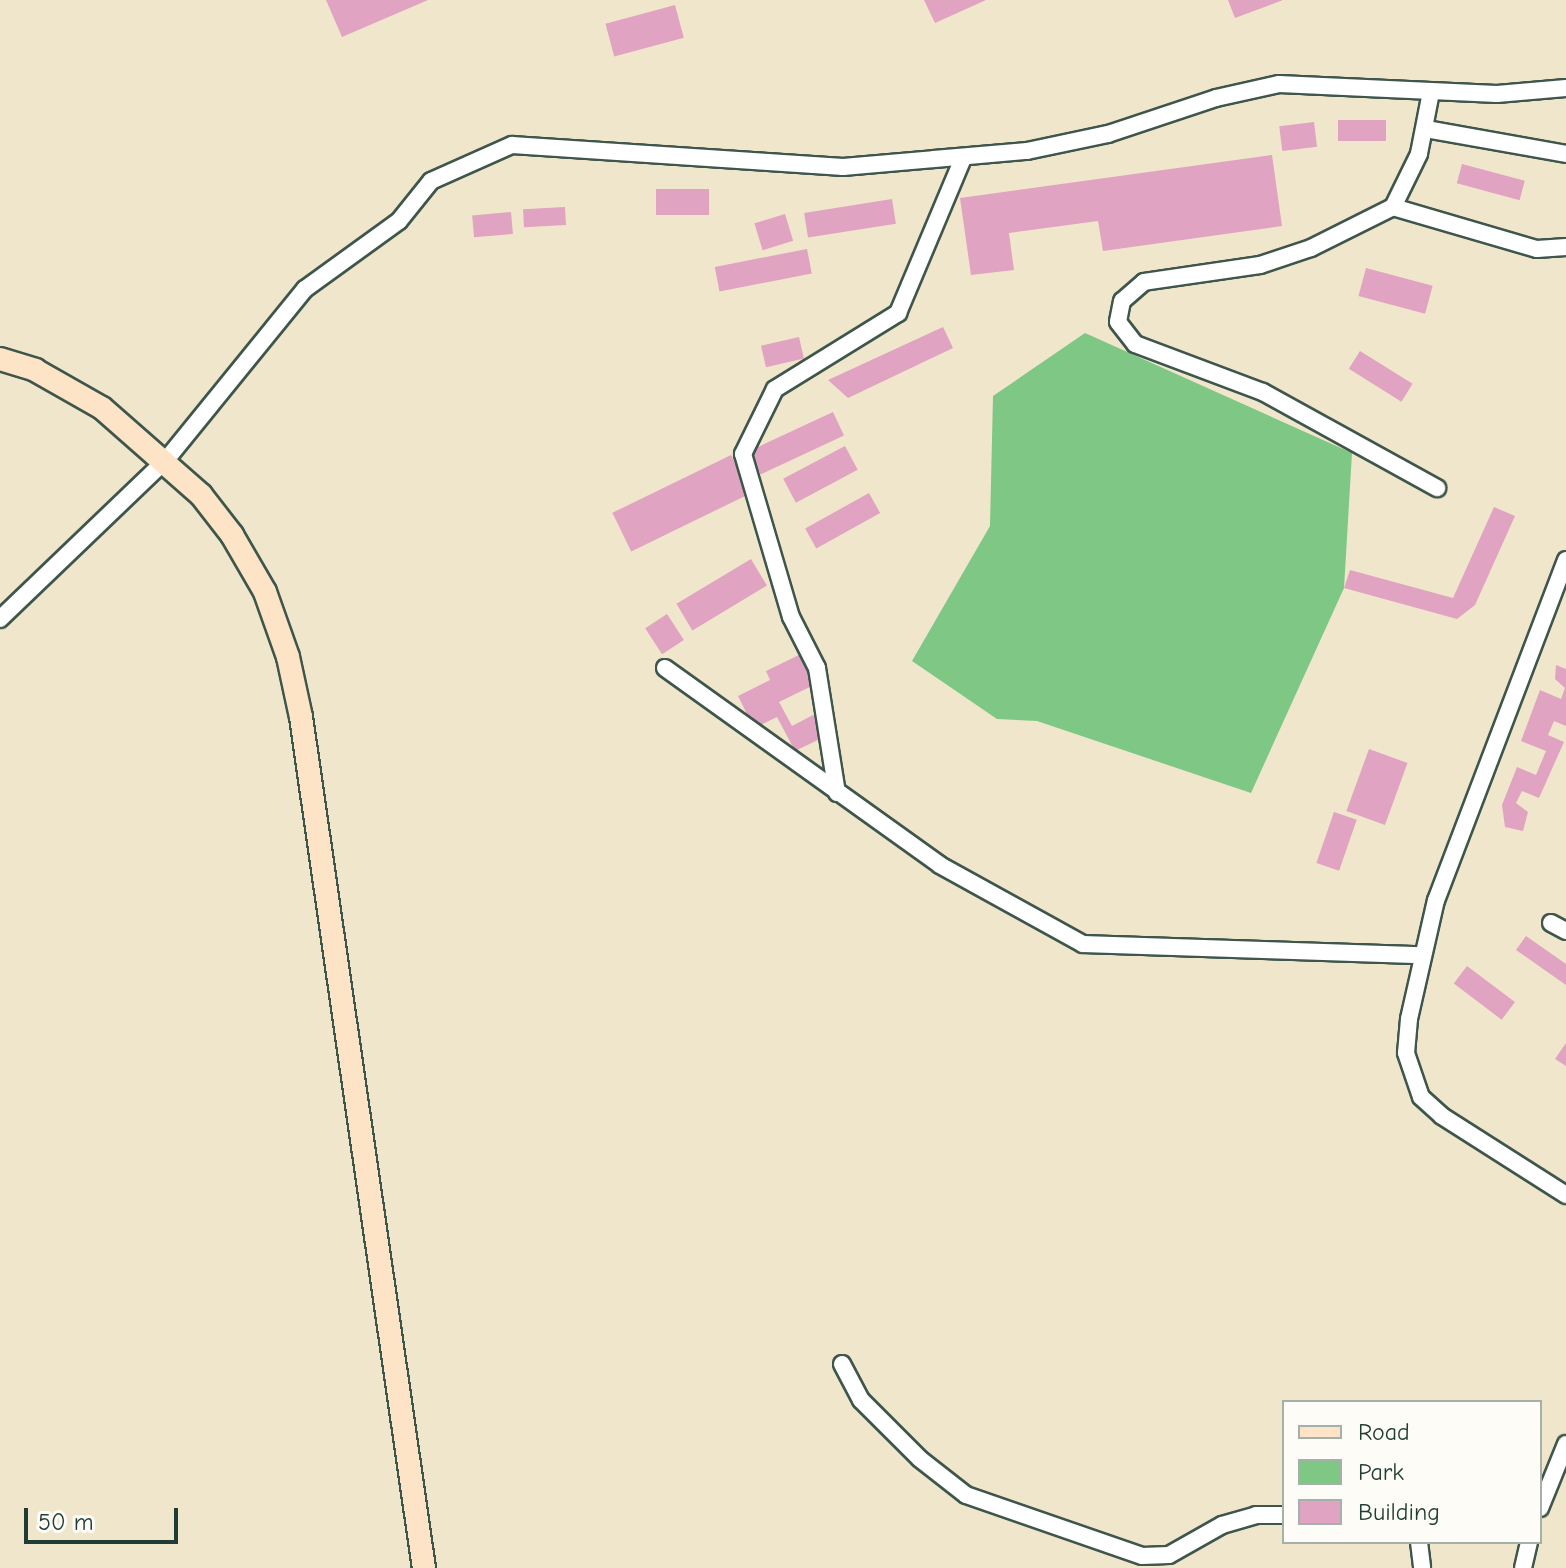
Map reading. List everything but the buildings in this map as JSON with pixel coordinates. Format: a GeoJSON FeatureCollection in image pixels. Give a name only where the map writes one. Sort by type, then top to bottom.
{"type":"FeatureCollection","features":[{"type":"Feature","properties":{"kind":"main road"},"geometry":{"type":"LineString","coordinates":[[0,359],[66,385],[166,460],[232,535],[265,592],[288,657],[301,717],[424,1568]]}},
{"type":"Feature","properties":{"kind":"street"},"geometry":{"type":"LineString","coordinates":[[0,619],[166,460],[305,289],[399,221],[431,181],[476,158],[512,145],[843,167],[963,158],[1108,134],[1216,98],[1279,84],[1431,92],[1566,88]]}},
{"type":"Feature","properties":{"kind":"street"},"geometry":{"type":"LineString","coordinates":[[1431,92],[1426,129],[1393,207],[1311,248],[1260,265],[1144,282],[1122,301],[1118,322],[1135,344],[1263,392],[1437,488]]}},
{"type":"Feature","properties":{"kind":"street"},"geometry":{"type":"LineString","coordinates":[[1426,129],[1566,154]]}},
{"type":"Feature","properties":{"kind":"street"},"geometry":{"type":"LineString","coordinates":[[837,793],[817,668],[791,617],[743,454],[775,389],[898,313],[963,158]]}},
{"type":"Feature","properties":{"kind":"street"},"geometry":{"type":"LineString","coordinates":[[1393,207],[1537,249],[1566,247]]}},
{"type":"Feature","properties":{"kind":"street"},"geometry":{"type":"LineString","coordinates":[[1566,560],[1436,900],[1421,955],[1406,1053],[1421,1097],[1442,1116],[1566,1195]]}},
{"type":"Feature","properties":{"kind":"street"},"geometry":{"type":"LineString","coordinates":[[665,668],[940,865],[1083,944],[1421,955]]}},
{"type":"Feature","properties":{"kind":"street"},"geometry":{"type":"LineString","coordinates":[[842,1364],[861,1400],[920,1459],[966,1495],[1127,1551],[1169,1555],[1222,1525],[1256,1515],[1282,1515]]}},
{"type":"Feature","properties":{"kind":"street"},"geometry":{"type":"LineString","coordinates":[[1542,1498],[1547,1474],[1566,1444]]}},
{"type":"Feature","properties":{"kind":"street"},"geometry":{"type":"LineString","coordinates":[[1419,1544],[1422,1568]]}},
{"type":"Feature","properties":{"kind":"street"},"geometry":{"type":"LineString","coordinates":[[1523,1568],[1529,1544]]}},
{"type":"Feature","properties":{"kind":"green space"},"geometry":{"type":"Polygon","coordinates":[[[1085,333],[1352,453],[1344,588],[1251,793],[1037,721],[997,719],[912,661],[990,526],[993,396],[1085,333]]]}}]}
